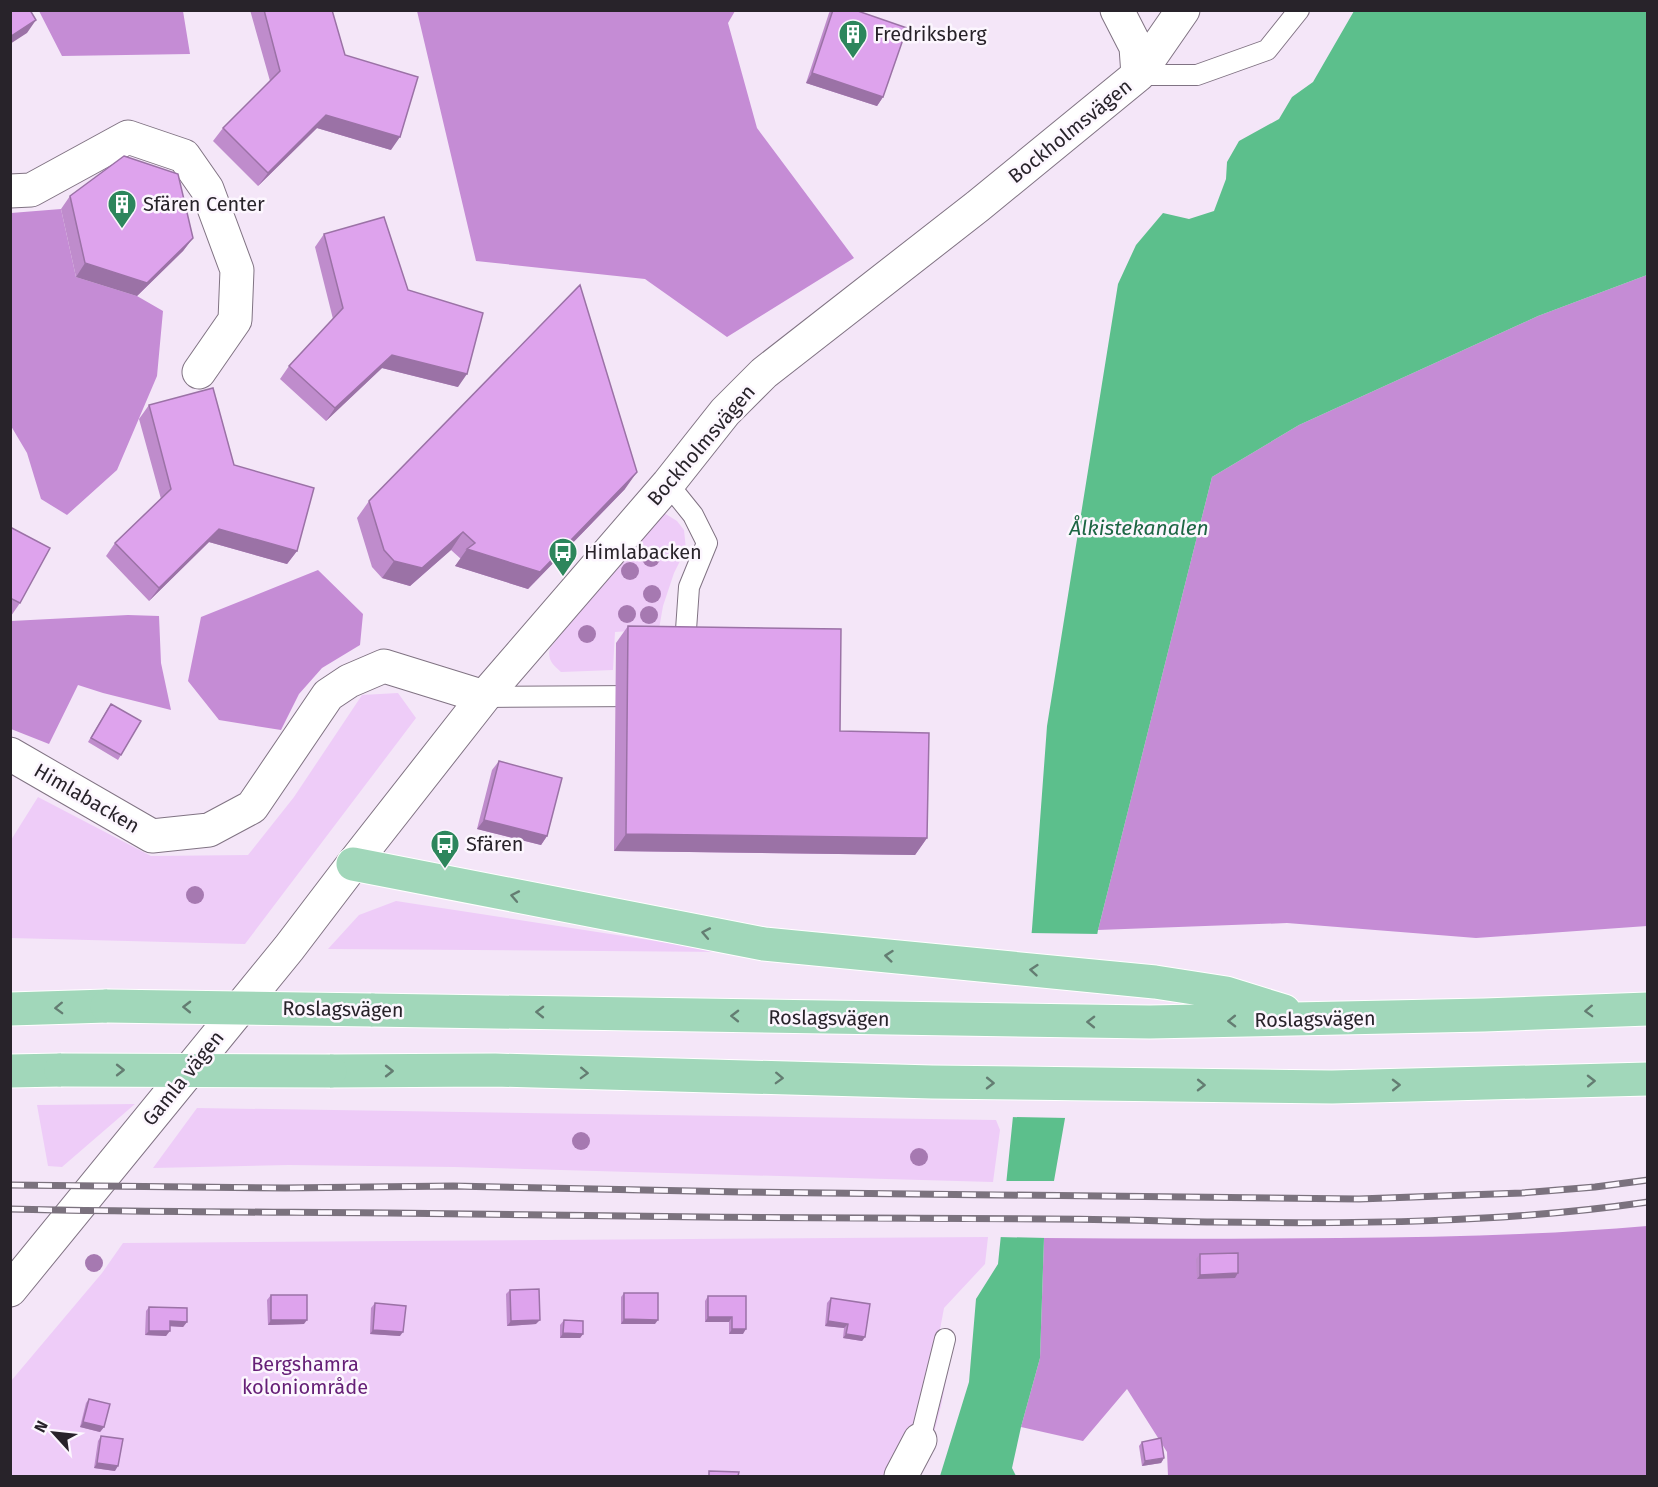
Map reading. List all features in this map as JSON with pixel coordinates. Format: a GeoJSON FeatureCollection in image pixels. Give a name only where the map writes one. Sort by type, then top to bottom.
{"type":"FeatureCollection","features":[{"type":"Feature","properties":{"kind":"main road"},"geometry":{"type":"LineString","coordinates":[[353,864],[764,944],[1155,982],[1226,993],[1311,1019]]}},
{"type":"Feature","properties":{"kind":"main road","name":"Roslagsvägen"},"geometry":{"type":"LineString","coordinates":[[10,1009],[107,1006],[1150,1022],[1647,1009]]}},
{"type":"Feature","properties":{"kind":"main road"},"geometry":{"type":"LineString","coordinates":[[10,1071],[495,1070],[932,1082],[1332,1087],[1647,1079]]}},
{"type":"Feature","properties":{"kind":"street"},"geometry":{"type":"LineString","coordinates":[[1117,10],[1136,47],[1138,75]]}},
{"type":"Feature","properties":{"kind":"street","name":"Bockholmsvägen"},"geometry":{"type":"LineString","coordinates":[[353,864],[484,697],[668,484],[725,412],[764,373],[978,206],[1138,75],[1184,10]]}},
{"type":"Feature","properties":{"kind":"street"},"geometry":{"type":"LineString","coordinates":[[10,191],[31,190],[128,137],[184,156],[207,189],[237,270],[235,320],[200,372]]}},
{"type":"Feature","properties":{"kind":"street","name":"Himlabacken"},"geometry":{"type":"LineString","coordinates":[[10,754],[152,836],[209,830],[252,807],[328,695],[348,681],[384,666],[484,697]]}},
{"type":"Feature","properties":{"kind":"street","name":"Gamla vägen"},"geometry":{"type":"LineString","coordinates":[[10,1290],[289,948],[353,864]]}},
{"type":"Feature","properties":{"kind":"street"},"geometry":{"type":"LineString","coordinates":[[901,1476],[920,1440]]}},
{"type":"Feature","properties":{"kind":"lane"},"geometry":{"type":"LineString","coordinates":[[1138,75],[1197,75],[1267,50],[1299,10]]}},
{"type":"Feature","properties":{"kind":"lane"},"geometry":{"type":"LineString","coordinates":[[668,484],[693,515],[706,543],[689,587],[685,644]]}},
{"type":"Feature","properties":{"kind":"lane"},"geometry":{"type":"LineString","coordinates":[[484,697],[660,696]]}},
{"type":"Feature","properties":{"kind":"lane"},"geometry":{"type":"LineString","coordinates":[[920,1440],[945,1339]]}},
{"type":"Feature","properties":{"kind":"green space"},"geometry":{"type":"Polygon","coordinates":[[[664,513],[677,521],[684,530],[686,549],[674,573],[663,606],[659,629],[615,632],[613,670],[561,672],[550,659],[550,648],[656,515],[664,513]]]}},
{"type":"Feature","properties":{"kind":"green space"},"geometry":{"type":"Polygon","coordinates":[[[398,693],[416,718],[245,944],[11,938],[11,840],[38,797],[151,856],[248,855],[294,797],[362,695],[398,693]]]}},
{"type":"Feature","properties":{"kind":"green space"},"geometry":{"type":"Polygon","coordinates":[[[396,901],[727,952],[328,949],[359,915],[396,901]]]}},
{"type":"Feature","properties":{"kind":"green space"},"geometry":{"type":"Polygon","coordinates":[[[135,1104],[62,1167],[48,1166],[37,1105],[135,1104]]]}},
{"type":"Feature","properties":{"kind":"green space"},"geometry":{"type":"Polygon","coordinates":[[[197,1108],[996,1120],[1000,1130],[993,1182],[454,1167],[288,1165],[153,1168],[197,1108]]]}},
{"type":"Feature","properties":{"kind":"green space","name":"Bergshamra koloniområde"},"geometry":{"type":"Polygon","coordinates":[[[988,1237],[985,1264],[944,1308],[938,1340],[954,1341],[926,1464],[919,1476],[11,1476],[11,1381],[102,1273],[123,1243],[988,1237]]]}},
{"type":"Feature","properties":{"kind":"shaded area"},"geometry":{"type":"Polygon","coordinates":[[[39,11],[183,11],[190,54],[62,56],[39,11]]]}},
{"type":"Feature","properties":{"kind":"shaded area"},"geometry":{"type":"Polygon","coordinates":[[[417,11],[735,11],[728,23],[757,128],[854,258],[727,337],[645,279],[476,261],[417,11]]]}},
{"type":"Feature","properties":{"kind":"shaded area"},"geometry":{"type":"Polygon","coordinates":[[[61,209],[76,277],[137,296],[163,311],[157,376],[117,470],[67,515],[41,499],[27,453],[11,426],[11,213],[61,209]]]}},
{"type":"Feature","properties":{"kind":"shaded area"},"geometry":{"type":"Polygon","coordinates":[[[1647,275],[1647,926],[1476,938],[1287,923],[1098,930],[1212,477],[1299,425],[1538,316],[1647,275]]]}},
{"type":"Feature","properties":{"kind":"shaded area"},"geometry":{"type":"Polygon","coordinates":[[[318,570],[363,614],[360,645],[322,668],[299,694],[281,730],[219,720],[188,681],[201,617],[318,570]]]}},
{"type":"Feature","properties":{"kind":"shaded area"},"geometry":{"type":"Polygon","coordinates":[[[128,615],[159,616],[161,663],[171,710],[78,685],[49,744],[11,729],[11,621],[128,615]]]}},
{"type":"Feature","properties":{"kind":"shaded area"},"geometry":{"type":"Polygon","coordinates":[[[1647,1226],[1647,1476],[1168,1476],[1167,1452],[1127,1389],[1083,1441],[1021,1427],[1040,1358],[1044,1238],[1416,1237],[1647,1226]]]}},
{"type":"Feature","properties":{"kind":"water","name":"Ålkistekanalen"},"geometry":{"type":"Polygon","coordinates":[[[1354,11],[1647,11],[1647,275],[1538,316],[1299,425],[1212,477],[1098,930],[1044,1238],[1040,1358],[1012,1468],[1016,1476],[940,1476],[969,1382],[976,1299],[998,1264],[1032,929],[1047,726],[1118,284],[1136,245],[1163,213],[1189,219],[1214,211],[1226,179],[1227,162],[1239,141],[1279,119],[1292,97],[1313,82],[1354,11]]]}},
{"type":"Feature","properties":{"kind":"pier"},"geometry":{"type":"Polygon","coordinates":[[[1029,933],[1100,934],[1068,1118],[1010,1117],[1029,933]]]}},
{"type":"Feature","properties":{"kind":"pier"},"geometry":{"type":"Polygon","coordinates":[[[1003,1181],[1057,1181],[1047,1238],[998,1237],[1003,1181]]]}},
{"type":"Feature","properties":{"kind":"building"},"geometry":{"type":"Polygon","coordinates":[[[10,10],[30,10],[36,20],[10,37],[10,10]]]}},
{"type":"Feature","properties":{"kind":"building"},"geometry":{"type":"Polygon","coordinates":[[[264,10],[332,10],[345,55],[418,77],[400,137],[326,115],[268,173],[223,128],[280,71],[264,10]]]}},
{"type":"Feature","properties":{"kind":"building","name":"Fredriksberg"},"geometry":{"type":"Polygon","coordinates":[[[833,10],[855,10],[907,28],[883,97],[812,73],[833,10]]]}},
{"type":"Feature","properties":{"kind":"building","name":"Sfären Center"},"geometry":{"type":"Polygon","coordinates":[[[124,156],[178,174],[193,238],[147,283],[85,263],[70,196],[124,156]]]}},
{"type":"Feature","properties":{"kind":"building"},"geometry":{"type":"Polygon","coordinates":[[[384,217],[408,290],[483,313],[467,374],[392,355],[335,408],[289,366],[343,308],[324,234],[384,217]]]}},
{"type":"Feature","properties":{"kind":"building"},"geometry":{"type":"Polygon","coordinates":[[[580,285],[637,472],[540,572],[467,549],[475,543],[463,532],[422,568],[394,561],[384,550],[369,501],[580,285]]]}},
{"type":"Feature","properties":{"kind":"building"},"geometry":{"type":"Polygon","coordinates":[[[213,388],[234,465],[314,488],[297,551],[219,529],[159,588],[115,543],[171,489],[149,405],[213,388]]]}},
{"type":"Feature","properties":{"kind":"building"},"geometry":{"type":"Polygon","coordinates":[[[10,527],[50,548],[20,603],[10,598],[10,527]]]}},
{"type":"Feature","properties":{"kind":"building"},"geometry":{"type":"Polygon","coordinates":[[[628,626],[841,629],[840,731],[929,733],[927,838],[626,834],[628,626]]]}},
{"type":"Feature","properties":{"kind":"building"},"geometry":{"type":"Polygon","coordinates":[[[111,704],[141,721],[121,755],[91,738],[111,704]]]}},
{"type":"Feature","properties":{"kind":"building"},"geometry":{"type":"Polygon","coordinates":[[[499,761],[562,778],[547,836],[484,820],[499,761]]]}},
{"type":"Feature","properties":{"kind":"building"},"geometry":{"type":"Polygon","coordinates":[[[1238,1253],[1238,1273],[1200,1275],[1200,1254],[1238,1253]]]}},
{"type":"Feature","properties":{"kind":"building"},"geometry":{"type":"Polygon","coordinates":[[[539,1289],[540,1320],[511,1321],[510,1290],[539,1289]]]}},
{"type":"Feature","properties":{"kind":"building"},"geometry":{"type":"Polygon","coordinates":[[[624,1293],[658,1293],[658,1320],[624,1319],[624,1293]]]}},
{"type":"Feature","properties":{"kind":"building"},"geometry":{"type":"Polygon","coordinates":[[[271,1295],[307,1295],[307,1320],[271,1320],[271,1295]]]}},
{"type":"Feature","properties":{"kind":"building"},"geometry":{"type":"Polygon","coordinates":[[[708,1296],[746,1296],[746,1329],[732,1329],[732,1317],[708,1317],[708,1296]]]}},
{"type":"Feature","properties":{"kind":"building"},"geometry":{"type":"Polygon","coordinates":[[[831,1298],[870,1304],[865,1337],[846,1334],[848,1324],[828,1321],[831,1298]]]}},
{"type":"Feature","properties":{"kind":"building"},"geometry":{"type":"Polygon","coordinates":[[[375,1303],[406,1306],[403,1332],[373,1330],[375,1303]]]}},
{"type":"Feature","properties":{"kind":"building"},"geometry":{"type":"Polygon","coordinates":[[[149,1307],[187,1308],[187,1322],[170,1321],[170,1331],[149,1331],[149,1307]]]}},
{"type":"Feature","properties":{"kind":"building"},"geometry":{"type":"Polygon","coordinates":[[[564,1320],[583,1321],[583,1334],[563,1333],[564,1320]]]}},
{"type":"Feature","properties":{"kind":"building"},"geometry":{"type":"Polygon","coordinates":[[[89,1399],[110,1404],[104,1427],[83,1422],[89,1399]]]}},
{"type":"Feature","properties":{"kind":"building"},"geometry":{"type":"Polygon","coordinates":[[[101,1436],[123,1439],[118,1466],[97,1463],[101,1436]]]}},
{"type":"Feature","properties":{"kind":"building"},"geometry":{"type":"Polygon","coordinates":[[[1161,1438],[1164,1458],[1145,1461],[1142,1442],[1161,1438]]]}},
{"type":"Feature","properties":{"kind":"building"},"geometry":{"type":"Polygon","coordinates":[[[709,1471],[739,1472],[738,1476],[709,1476],[709,1471]]]}},
{"type":"Feature","properties":{"kind":"railway"},"geometry":{"type":"LineString","coordinates":[[10,1185],[285,1188],[453,1186],[742,1192],[1359,1199],[1522,1193],[1648,1180]]}},
{"type":"Feature","properties":{"kind":"railway"},"geometry":{"type":"LineString","coordinates":[[10,1209],[1321,1223],[1485,1218],[1648,1202]]}},
{"type":"Feature","properties":{"kind":"place","name":"Fredriksberg"},"geometry":{"type":"Point","coordinates":[853,60]}},
{"type":"Feature","properties":{"kind":"place","name":"Sfären Center"},"geometry":{"type":"Point","coordinates":[122,230]}},
{"type":"Feature","properties":{"kind":"place","name":"Himlabacken"},"geometry":{"type":"Point","coordinates":[563,578]}},
{"type":"Feature","properties":{"kind":"place","name":"Sfären"},"geometry":{"type":"Point","coordinates":[445,870]}}]}
